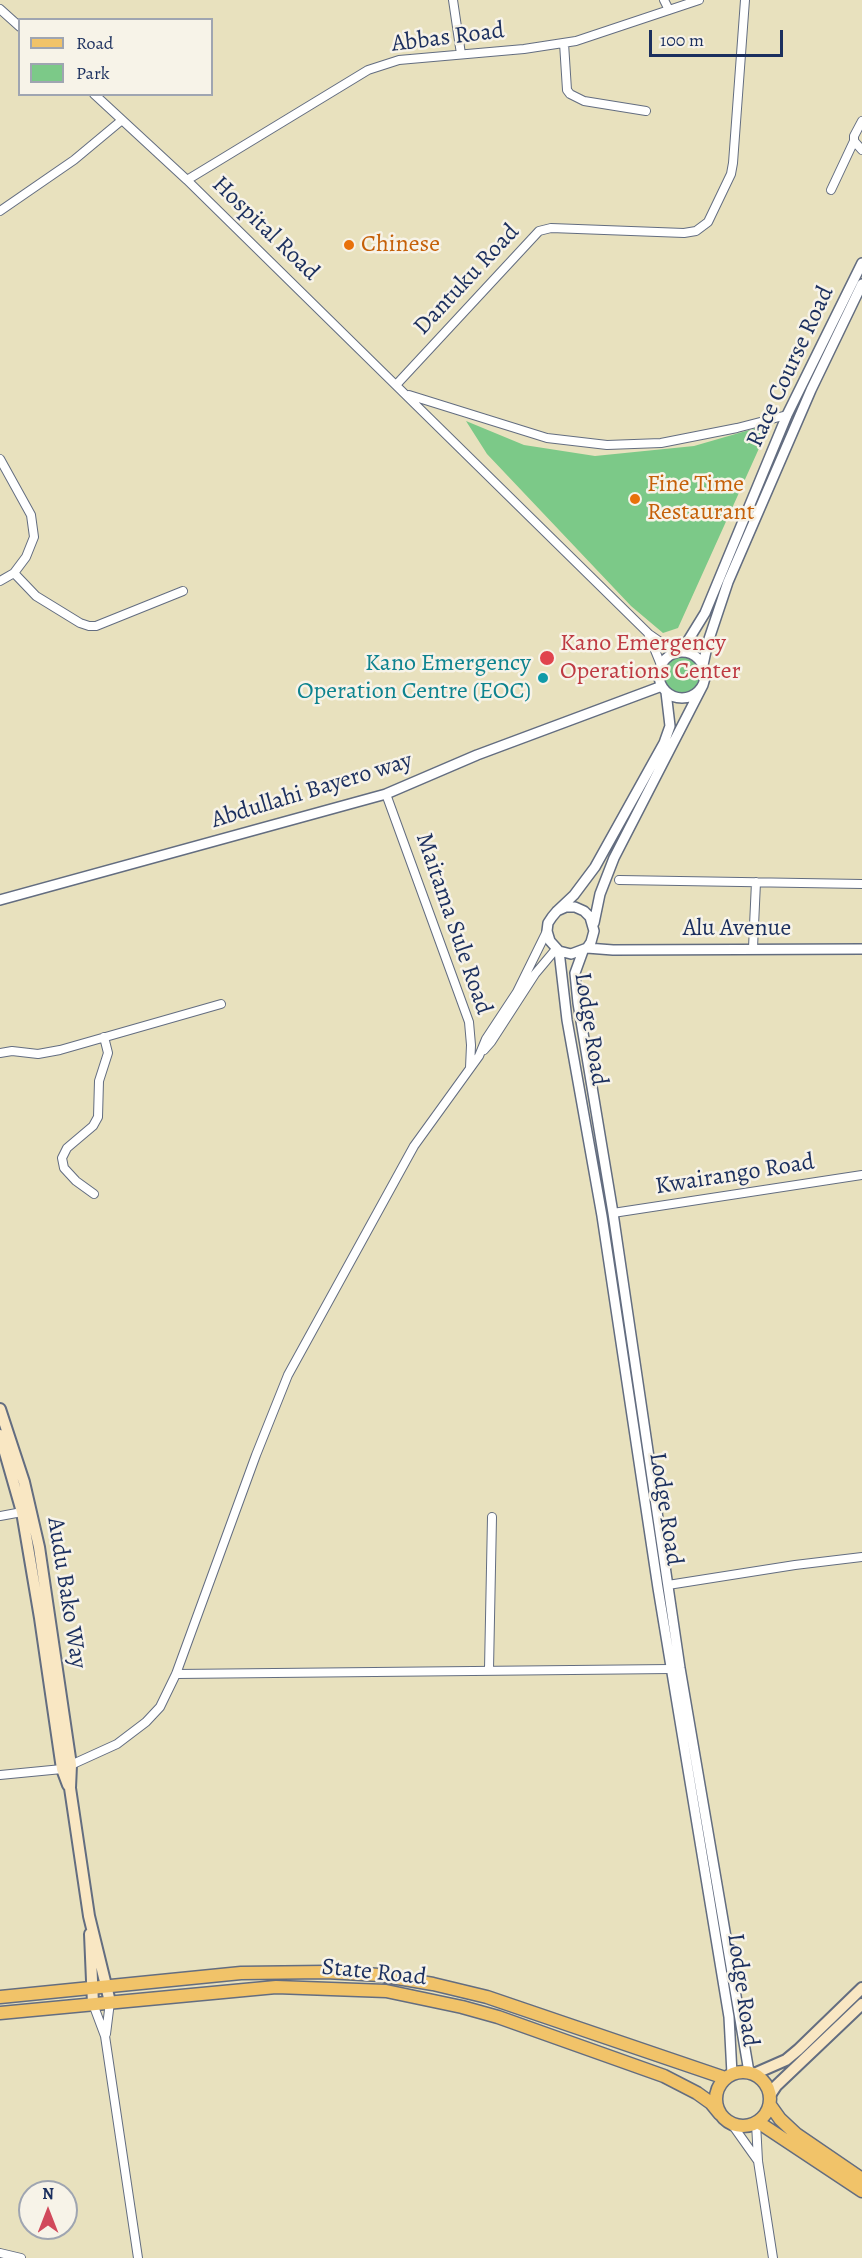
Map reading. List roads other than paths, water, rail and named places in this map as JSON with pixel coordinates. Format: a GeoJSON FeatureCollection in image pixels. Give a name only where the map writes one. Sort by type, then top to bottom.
{"type":"FeatureCollection","features":[{"type":"Feature","properties":{"kind":"main road","name":"Audu Bako Way"},"geometry":{"type":"LineString","coordinates":[[0,1409],[24,1482],[39,1547],[89,1916],[110,2002]]}},
{"type":"Feature","properties":{"kind":"main road","name":"Audu Bako Way"},"geometry":{"type":"LineString","coordinates":[[0,1435],[22,1512],[67,1767]]}},
{"type":"Feature","properties":{"kind":"main road","name":"Audu Bako Way"},"geometry":{"type":"LineString","coordinates":[[89,1916],[93,2004]]}},
{"type":"Feature","properties":{"kind":"main road","name":"State Road"},"geometry":{"type":"LineString","coordinates":[[0,1997],[251,1973],[343,1972],[380,1975],[433,1984],[487,1997],[729,2076]]}},
{"type":"Feature","properties":{"kind":"main road","name":"State Road"},"geometry":{"type":"LineString","coordinates":[[0,2013],[276,1987],[363,1989],[420,1997],[498,2017],[664,2076],[697,2092],[720,2114]]}},
{"type":"Feature","properties":{"kind":"main road"},"geometry":{"type":"LineString","coordinates":[[862,1988],[786,2060],[751,2073],[729,2076],[716,2091],[720,2114],[731,2124],[748,2126],[757,2122],[766,2114],[776,2086],[862,2004]]}},
{"type":"Feature","properties":{"kind":"main road"},"geometry":{"type":"LineString","coordinates":[[751,2073],[762,2079],[767,2086],[770,2100],[780,2119],[796,2134],[862,2179]]}},
{"type":"Feature","properties":{"kind":"main road"},"geometry":{"type":"LineString","coordinates":[[757,2122],[862,2191]]}},
{"type":"Feature","properties":{"kind":"street"},"geometry":{"type":"LineString","coordinates":[[453,0],[461,54]]}},
{"type":"Feature","properties":{"kind":"street"},"geometry":{"type":"LineString","coordinates":[[664,0],[669,10]]}},
{"type":"Feature","properties":{"kind":"street","name":"Abbas Road"},"geometry":{"type":"LineString","coordinates":[[187,180],[368,70],[399,60],[524,49],[576,41],[699,0]]}},
{"type":"Feature","properties":{"kind":"street","name":"Dantuku Road"},"geometry":{"type":"LineString","coordinates":[[396,386],[539,231],[551,228],[684,233],[696,231],[708,222],[731,174],[733,163],[745,0]]}},
{"type":"Feature","properties":{"kind":"street"},"geometry":{"type":"LineString","coordinates":[[0,9],[18,25]]}},
{"type":"Feature","properties":{"kind":"street"},"geometry":{"type":"LineString","coordinates":[[564,43],[567,90],[570,94],[584,100],[646,111]]}},
{"type":"Feature","properties":{"kind":"street","name":"Hospital Road"},"geometry":{"type":"LineString","coordinates":[[96,96],[187,180],[648,633],[661,666]]}},
{"type":"Feature","properties":{"kind":"street"},"geometry":{"type":"LineString","coordinates":[[0,211],[74,160],[122,120]]}},
{"type":"Feature","properties":{"kind":"street"},"geometry":{"type":"LineString","coordinates":[[831,190],[854,141],[856,130],[862,122]]}},
{"type":"Feature","properties":{"kind":"street"},"geometry":{"type":"LineString","coordinates":[[854,141],[862,150]]}},
{"type":"Feature","properties":{"kind":"street","name":"Race Course Road"},"geometry":{"type":"LineString","coordinates":[[678,652],[705,613],[787,416],[862,263]]}},
{"type":"Feature","properties":{"kind":"street","name":"Race Course Road"},"geometry":{"type":"LineString","coordinates":[[703,665],[708,642],[728,582],[812,390],[862,284]]}},
{"type":"Feature","properties":{"kind":"street","name":"Hospital Road"},"geometry":{"type":"LineString","coordinates":[[406,394],[547,438],[607,445],[661,443],[787,416]]}},
{"type":"Feature","properties":{"kind":"street"},"geometry":{"type":"LineString","coordinates":[[0,459],[31,515],[34,537],[26,557],[14,573],[0,581]]}},
{"type":"Feature","properties":{"kind":"street"},"geometry":{"type":"LineString","coordinates":[[14,573],[36,596],[88,626],[96,626],[183,591]]}},
{"type":"Feature","properties":{"kind":"street"},"geometry":{"type":"LineString","coordinates":[[547,931],[550,941],[558,950],[571,954],[585,949],[594,936],[600,894],[614,858],[703,685],[705,671],[703,665],[692,654],[678,652],[648,633]]}},
{"type":"Feature","properties":{"kind":"street"},"geometry":{"type":"LineString","coordinates":[[479,1056],[486,1039],[517,992],[547,931],[548,923],[574,895],[595,867],[664,743],[670,726],[659,674],[667,657],[678,652]]}},
{"type":"Feature","properties":{"kind":"street"},"geometry":{"type":"LineString","coordinates":[[664,689],[674,697],[682,698],[691,697],[703,685]]}},
{"type":"Feature","properties":{"kind":"street","name":"Abdullahi Bayero way"},"geometry":{"type":"LineString","coordinates":[[0,900],[386,794],[477,755],[664,689]]}},
{"type":"Feature","properties":{"kind":"street","name":"Maitama Sule Road"},"geometry":{"type":"LineString","coordinates":[[386,794],[469,1022],[470,1070]]}},
{"type":"Feature","properties":{"kind":"street"},"geometry":{"type":"LineString","coordinates":[[619,880],[862,884]]}},
{"type":"Feature","properties":{"kind":"street"},"geometry":{"type":"LineString","coordinates":[[753,948],[756,882]]}},
{"type":"Feature","properties":{"kind":"street"},"geometry":{"type":"LineString","coordinates":[[557,911],[566,907],[575,907],[590,917],[594,926]]}},
{"type":"Feature","properties":{"kind":"street"},"geometry":{"type":"LineString","coordinates":[[594,936],[613,950]]}},
{"type":"Feature","properties":{"kind":"street","name":"Alu Avenue"},"geometry":{"type":"LineString","coordinates":[[585,949],[862,949]]}},
{"type":"Feature","properties":{"kind":"street","name":"Lodge Road"},"geometry":{"type":"LineString","coordinates":[[585,949],[575,973],[578,1003],[595,1095],[680,1668],[751,2073]]}},
{"type":"Feature","properties":{"kind":"street"},"geometry":{"type":"LineString","coordinates":[[0,1775],[67,1767],[117,1744],[146,1722],[160,1707],[176,1674],[288,1374],[414,1146],[491,1042],[536,974],[558,950]]}},
{"type":"Feature","properties":{"kind":"street","name":"Lodge Road"},"geometry":{"type":"LineString","coordinates":[[558,950],[567,1020],[602,1216],[671,1669],[729,2017],[729,2076]]}},
{"type":"Feature","properties":{"kind":"street"},"geometry":{"type":"LineString","coordinates":[[0,1053],[12,1051],[45,1053],[221,1004]]}},
{"type":"Feature","properties":{"kind":"street"},"geometry":{"type":"LineString","coordinates":[[94,1194],[76,1181],[64,1168],[62,1158],[67,1148],[93,1126],[98,1117],[99,1081],[108,1053],[104,1037]]}},
{"type":"Feature","properties":{"kind":"street","name":"Kwairango Road"},"geometry":{"type":"LineString","coordinates":[[613,1213],[862,1175]]}},
{"type":"Feature","properties":{"kind":"street"},"geometry":{"type":"LineString","coordinates":[[0,1516],[22,1512]]}},
{"type":"Feature","properties":{"kind":"street"},"geometry":{"type":"LineString","coordinates":[[489,1669],[492,1517]]}},
{"type":"Feature","properties":{"kind":"street"},"geometry":{"type":"LineString","coordinates":[[668,1585],[862,1557]]}},
{"type":"Feature","properties":{"kind":"street"},"geometry":{"type":"LineString","coordinates":[[176,1674],[489,1669],[671,1669]]}},
{"type":"Feature","properties":{"kind":"street"},"geometry":{"type":"LineString","coordinates":[[105,2036],[110,2002]]}},
{"type":"Feature","properties":{"kind":"street"},"geometry":{"type":"LineString","coordinates":[[93,2004],[105,2036],[138,2258]]}},
{"type":"Feature","properties":{"kind":"street"},"geometry":{"type":"LineString","coordinates":[[757,2122],[758,2161],[773,2258]]}},
{"type":"Feature","properties":{"kind":"street"},"geometry":{"type":"LineString","coordinates":[[731,2124],[758,2161]]}},
{"type":"Feature","properties":{"kind":"street"},"geometry":{"type":"LineString","coordinates":[[0,2253],[21,2258]]}},
{"type":"Feature","properties":{"kind":"place","name":"Chinese"},"geometry":{"type":"Point","coordinates":[349,245]}},
{"type":"Feature","properties":{"kind":"place","name":"Fine Time Restaurant"},"geometry":{"type":"Point","coordinates":[635,499]}},
{"type":"Feature","properties":{"kind":"place","name":"Kano Emergency Operations Center"},"geometry":{"type":"Point","coordinates":[547,658]}},
{"type":"Feature","properties":{"kind":"place","name":"Kano Emergency Operation Centre (EOC)"},"geometry":{"type":"Point","coordinates":[543,678]}}]}
